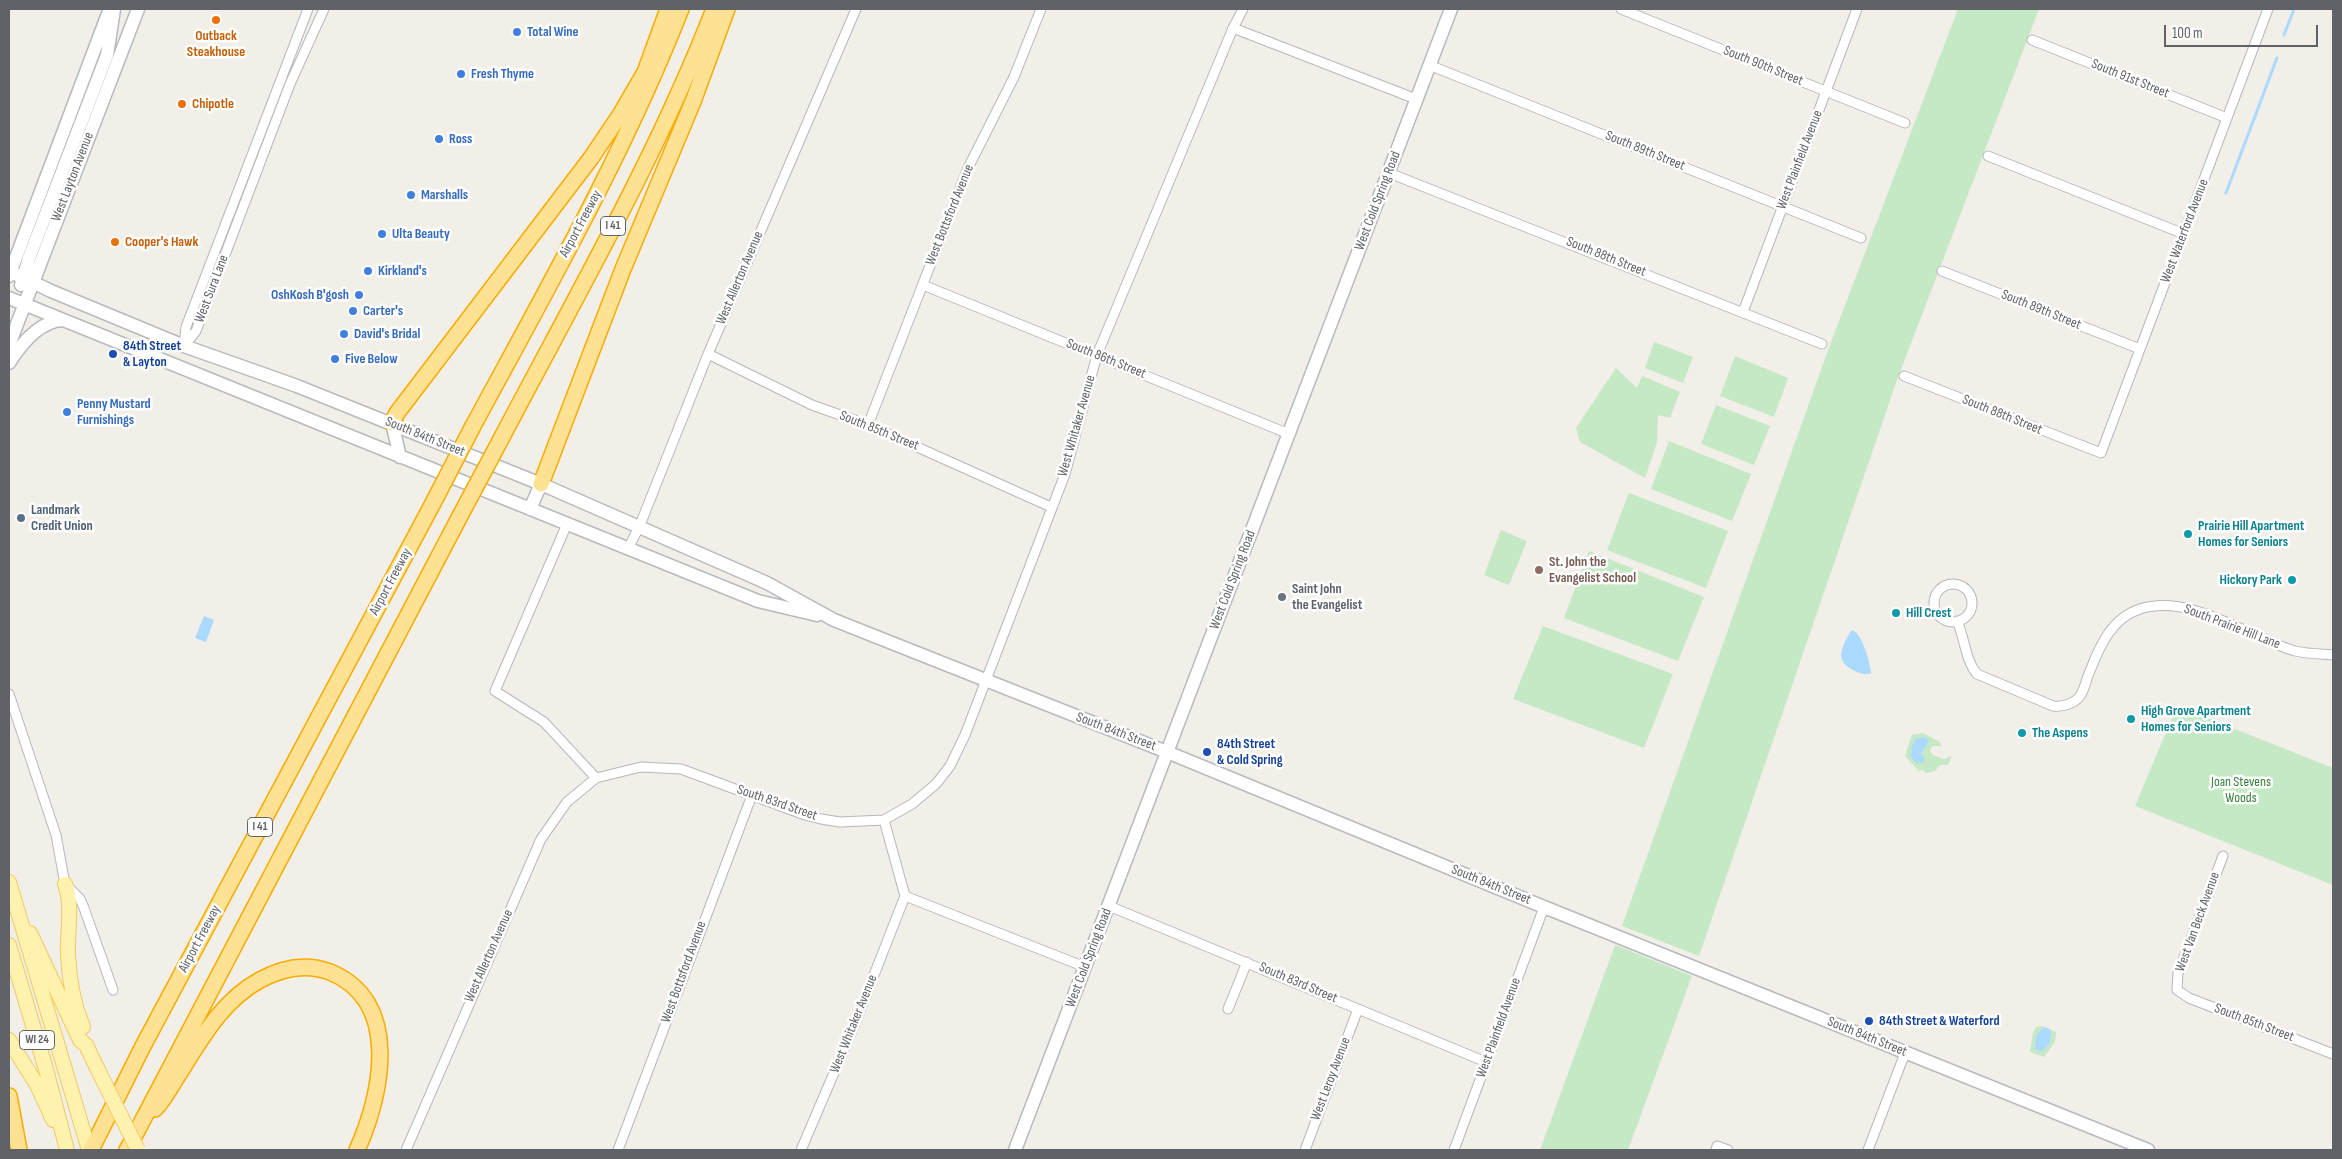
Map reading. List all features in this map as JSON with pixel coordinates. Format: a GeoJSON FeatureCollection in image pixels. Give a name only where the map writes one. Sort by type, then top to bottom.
{"type":"FeatureCollection","features":[{"type":"Feature","properties":{"kind":"highway"},"geometry":{"type":"LineString","coordinates":[[392,423],[397,413],[591,158],[620,115],[645,72],[668,9]]}},
{"type":"Feature","properties":{"kind":"highway","name":"Airport Freeway"},"geometry":{"type":"LineString","coordinates":[[90,1150],[143,1046],[623,143],[660,62],[681,9]]}},
{"type":"Feature","properties":{"kind":"highway","name":"I 41"},"geometry":{"type":"LineString","coordinates":[[127,1150],[643,170],[673,107],[714,9]]}},
{"type":"Feature","properties":{"kind":"highway"},"geometry":{"type":"LineString","coordinates":[[541,484],[623,269],[694,98],[727,9]]}},
{"type":"Feature","properties":{"kind":"highway"},"geometry":{"type":"LineString","coordinates":[[137,1128],[160,1104],[202,1037],[233,1000],[259,980],[272,974],[295,967],[318,968],[337,976],[354,987],[366,1003],[375,1022],[379,1042],[379,1079],[372,1113],[357,1150]]}},
{"type":"Feature","properties":{"kind":"highway"},"geometry":{"type":"LineString","coordinates":[[9,1096],[19,1150]]}},
{"type":"Feature","properties":{"kind":"main road","name":"WI 24"},"geometry":{"type":"LineString","coordinates":[[9,882],[90,1150]]}},
{"type":"Feature","properties":{"kind":"main road"},"geometry":{"type":"LineString","coordinates":[[65,884],[69,903],[68,955],[72,990],[86,1036],[86,1045]]}},
{"type":"Feature","properties":{"kind":"main road"},"geometry":{"type":"LineString","coordinates":[[20,918],[36,941],[80,1040],[86,1045],[138,1150]]}},
{"type":"Feature","properties":{"kind":"main road","name":"WI 24"},"geometry":{"type":"LineString","coordinates":[[9,945],[48,1073],[67,1150]]}},
{"type":"Feature","properties":{"kind":"main road"},"geometry":{"type":"LineString","coordinates":[[9,1040],[37,1085],[49,1113],[63,1135]]}},
{"type":"Feature","properties":{"kind":"street","name":"West Layton Avenue"},"geometry":{"type":"LineString","coordinates":[[9,345],[15,301],[16,276],[110,9]]}},
{"type":"Feature","properties":{"kind":"street"},"geometry":{"type":"LineString","coordinates":[[9,312],[15,301],[16,276],[107,55],[114,9]]}},
{"type":"Feature","properties":{"kind":"street","name":"West Layton Avenue"},"geometry":{"type":"LineString","coordinates":[[16,276],[138,9]]}},
{"type":"Feature","properties":{"kind":"street","name":"West Sura Lane"},"geometry":{"type":"LineString","coordinates":[[184,346],[186,327],[308,9]]}},
{"type":"Feature","properties":{"kind":"street","name":"West Sura Lane"},"geometry":{"type":"LineString","coordinates":[[184,346],[196,331],[290,84],[324,9]]}},
{"type":"Feature","properties":{"kind":"street","name":"West Allerton Avenue"},"geometry":{"type":"LineString","coordinates":[[628,549],[640,525],[708,354],[856,9]]}},
{"type":"Feature","properties":{"kind":"street","name":"West Bottsford Avenue"},"geometry":{"type":"LineString","coordinates":[[868,425],[968,168],[1014,77],[1041,9]]}},
{"type":"Feature","properties":{"kind":"street","name":"West Whitaker Avenue"},"geometry":{"type":"LineString","coordinates":[[884,820],[912,804],[936,784],[950,766],[966,735],[1065,474],[1097,355],[1233,28],[1243,9]]}},
{"type":"Feature","properties":{"kind":"street","name":"West Cold Spring Road"},"geometry":{"type":"LineString","coordinates":[[1015,1150],[1451,9]]}},
{"type":"Feature","properties":{"kind":"street","name":"South 90th Street"},"geometry":{"type":"LineString","coordinates":[[1621,9],[1905,123]]}},
{"type":"Feature","properties":{"kind":"street","name":"West Plainfield Avenue"},"geometry":{"type":"LineString","coordinates":[[1743,312],[1857,9]]}},
{"type":"Feature","properties":{"kind":"street","name":"West Waterford Avenue"},"geometry":{"type":"LineString","coordinates":[[2100,454],[2268,9]]}},
{"type":"Feature","properties":{"kind":"street"},"geometry":{"type":"LineString","coordinates":[[1233,28],[1416,99]]}},
{"type":"Feature","properties":{"kind":"street","name":"South 91st Street"},"geometry":{"type":"LineString","coordinates":[[2032,40],[2227,118]]}},
{"type":"Feature","properties":{"kind":"street","name":"South 89th Street"},"geometry":{"type":"LineString","coordinates":[[1429,65],[1861,238]]}},
{"type":"Feature","properties":{"kind":"street"},"geometry":{"type":"LineString","coordinates":[[1988,156],[2184,234]]}},
{"type":"Feature","properties":{"kind":"street","name":"South 88th Street"},"geometry":{"type":"LineString","coordinates":[[1389,173],[1822,344]]}},
{"type":"Feature","properties":{"kind":"street","name":"South 89th Street"},"geometry":{"type":"LineString","coordinates":[[1942,271],[2140,349]]}},
{"type":"Feature","properties":{"kind":"street","name":"South 84th Street"},"geometry":{"type":"LineString","coordinates":[[16,276],[184,346],[392,423],[640,525],[767,583],[834,620],[1167,752],[1544,907],[2148,1150]]}},
{"type":"Feature","properties":{"kind":"street","name":"South 86th Street"},"geometry":{"type":"LineString","coordinates":[[923,285],[1289,434]]}},
{"type":"Feature","properties":{"kind":"street","name":"South 84th Street"},"geometry":{"type":"LineString","coordinates":[[15,301],[758,601],[834,620]]}},
{"type":"Feature","properties":{"kind":"street"},"geometry":{"type":"LineString","coordinates":[[9,363],[37,331],[51,322],[63,320]]}},
{"type":"Feature","properties":{"kind":"street","name":"South 85th Street"},"geometry":{"type":"LineString","coordinates":[[708,354],[812,405],[868,425],[1051,507]]}},
{"type":"Feature","properties":{"kind":"street","name":"South 88th Street"},"geometry":{"type":"LineString","coordinates":[[1904,376],[2100,454]]}},
{"type":"Feature","properties":{"kind":"street"},"geometry":{"type":"LineString","coordinates":[[392,423],[400,458]]}},
{"type":"Feature","properties":{"kind":"street"},"geometry":{"type":"LineString","coordinates":[[530,509],[541,484]]}},
{"type":"Feature","properties":{"kind":"street"},"geometry":{"type":"LineString","coordinates":[[567,524],[495,691],[544,722],[596,778]]}},
{"type":"Feature","properties":{"kind":"street"},"geometry":{"type":"LineString","coordinates":[[1950,584],[1961,586],[1971,600],[1967,616],[1957,622],[1945,621],[1936,613],[1934,607],[1936,595],[1944,586],[1950,584]]}},
{"type":"Feature","properties":{"kind":"street","name":"South Prairie Hill Lane"},"geometry":{"type":"LineString","coordinates":[[1957,622],[1962,631],[1971,667],[1977,674],[2028,696],[2061,707],[2078,698],[2100,647],[2114,624],[2139,609],[2150,606],[2176,606],[2195,610],[2289,648],[2316,654],[2333,655]]}},
{"type":"Feature","properties":{"kind":"street"},"geometry":{"type":"LineString","coordinates":[[9,694],[56,835],[65,884],[80,899],[113,990]]}},
{"type":"Feature","properties":{"kind":"street","name":"South 83rd Street"},"geometry":{"type":"LineString","coordinates":[[596,778],[641,767],[681,769],[804,815],[840,822],[884,820]]}},
{"type":"Feature","properties":{"kind":"street","name":"West Allerton Avenue"},"geometry":{"type":"LineString","coordinates":[[406,1150],[540,839],[567,802],[596,778]]}},
{"type":"Feature","properties":{"kind":"street","name":"West Bottsford Avenue"},"geometry":{"type":"LineString","coordinates":[[618,1150],[752,795]]}},
{"type":"Feature","properties":{"kind":"street"},"geometry":{"type":"LineString","coordinates":[[884,820],[905,896],[1085,967]]}},
{"type":"Feature","properties":{"kind":"street","name":"West Van Beck Avenue"},"geometry":{"type":"LineString","coordinates":[[2177,990],[2178,974],[2224,856]]}},
{"type":"Feature","properties":{"kind":"street","name":"West Whitaker Avenue"},"geometry":{"type":"LineString","coordinates":[[801,1150],[854,1026],[905,896]]}},
{"type":"Feature","properties":{"kind":"street","name":"South 83rd Street"},"geometry":{"type":"LineString","coordinates":[[1109,906],[1486,1062]]}},
{"type":"Feature","properties":{"kind":"street","name":"West Plainfield Avenue"},"geometry":{"type":"LineString","coordinates":[[1454,1150],[1544,907]]}},
{"type":"Feature","properties":{"kind":"street"},"geometry":{"type":"LineString","coordinates":[[1228,1009],[1247,962]]}},
{"type":"Feature","properties":{"kind":"street","name":"South 85th Street"},"geometry":{"type":"LineString","coordinates":[[2177,990],[2189,998],[2333,1054]]}},
{"type":"Feature","properties":{"kind":"street","name":"West Leroy Avenue"},"geometry":{"type":"LineString","coordinates":[[1304,1150],[1358,1009]]}},
{"type":"Feature","properties":{"kind":"street"},"geometry":{"type":"LineString","coordinates":[[1868,1150],[1905,1052]]}},
{"type":"Feature","properties":{"kind":"street"},"geometry":{"type":"LineString","coordinates":[[1717,1148],[1728,1150]]}},
{"type":"Feature","properties":{"kind":"green space"},"geometry":{"type":"Polygon","coordinates":[[[1958,9],[2039,9],[1897,380],[1699,956],[1622,926],[1831,342],[1958,9]]]}},
{"type":"Feature","properties":{"kind":"green space"},"geometry":{"type":"Polygon","coordinates":[[[1654,342],[1693,357],[1683,383],[1645,368],[1654,342]]]}},
{"type":"Feature","properties":{"kind":"green space"},"geometry":{"type":"Polygon","coordinates":[[[1735,356],[1788,378],[1774,417],[1720,396],[1735,356]]]}},
{"type":"Feature","properties":{"kind":"green space"},"geometry":{"type":"Polygon","coordinates":[[[1616,368],[1637,388],[1642,376],[1680,392],[1670,418],[1658,415],[1657,442],[1645,478],[1580,442],[1576,428],[1616,368]]]}},
{"type":"Feature","properties":{"kind":"green space"},"geometry":{"type":"Polygon","coordinates":[[[1716,405],[1770,426],[1754,465],[1701,444],[1716,405]]]}},
{"type":"Feature","properties":{"kind":"green space"},"geometry":{"type":"Polygon","coordinates":[[[1669,441],[1751,474],[1732,521],[1651,489],[1669,441]]]}},
{"type":"Feature","properties":{"kind":"green space"},"geometry":{"type":"Polygon","coordinates":[[[1629,493],[1728,531],[1706,588],[1607,550],[1629,493]]]}},
{"type":"Feature","properties":{"kind":"green space"},"geometry":{"type":"Polygon","coordinates":[[[1501,530],[1527,541],[1509,585],[1484,575],[1501,530]]]}},
{"type":"Feature","properties":{"kind":"green space"},"geometry":{"type":"Polygon","coordinates":[[[1589,551],[1704,597],[1678,661],[1564,618],[1589,551]]]}},
{"type":"Feature","properties":{"kind":"green space"},"geometry":{"type":"Polygon","coordinates":[[[1543,626],[1673,674],[1644,748],[1513,699],[1543,626]]]}},
{"type":"Feature","properties":{"kind":"green space","name":"Joan Stevens Woods"},"geometry":{"type":"Polygon","coordinates":[[[2177,706],[2333,768],[2333,885],[2135,806],[2177,706]]]}},
{"type":"Feature","properties":{"kind":"green space"},"geometry":{"type":"Polygon","coordinates":[[[1923,733],[1940,742],[1941,746],[1932,746],[1930,751],[1933,755],[1944,759],[1952,756],[1948,765],[1940,765],[1935,771],[1926,773],[1923,770],[1919,771],[1905,756],[1912,735],[1923,733]]]}},
{"type":"Feature","properties":{"kind":"green space"},"geometry":{"type":"Polygon","coordinates":[[[1615,945],[1692,976],[1628,1150],[1540,1150],[1615,945]]]}},
{"type":"Feature","properties":{"kind":"green space"},"geometry":{"type":"Polygon","coordinates":[[[2041,1026],[2056,1032],[2055,1042],[2044,1057],[2030,1052],[2033,1033],[2036,1027],[2041,1026]]]}},
{"type":"Feature","properties":{"kind":"water"},"geometry":{"type":"Polygon","coordinates":[[[204,616],[214,620],[206,642],[195,638],[204,616]]]}},
{"type":"Feature","properties":{"kind":"water"},"geometry":{"type":"Polygon","coordinates":[[[1852,630],[1856,632],[1862,642],[1871,673],[1864,674],[1855,671],[1846,666],[1842,659],[1843,648],[1852,630]]]}},
{"type":"Feature","properties":{"kind":"water"},"geometry":{"type":"Polygon","coordinates":[[[1925,737],[1929,741],[1921,754],[1925,759],[1923,762],[1916,763],[1910,755],[1911,749],[1915,739],[1925,737]]]}},
{"type":"Feature","properties":{"kind":"water"},"geometry":{"type":"Polygon","coordinates":[[[2044,1027],[2051,1030],[2050,1042],[2042,1052],[2035,1049],[2036,1036],[2044,1027]]]}},
{"type":"Feature","properties":{"kind":"waterway"},"geometry":{"type":"LineString","coordinates":[[2284,35],[2294,9]]}},
{"type":"Feature","properties":{"kind":"waterway"},"geometry":{"type":"LineString","coordinates":[[2226,193],[2277,58]]}},
{"type":"Feature","properties":{"kind":"place","name":"Outback Steakhouse"},"geometry":{"type":"Point","coordinates":[216,20]}},
{"type":"Feature","properties":{"kind":"place","name":"Total Wine"},"geometry":{"type":"Point","coordinates":[517,32]}},
{"type":"Feature","properties":{"kind":"place","name":"Fresh Thyme"},"geometry":{"type":"Point","coordinates":[461,74]}},
{"type":"Feature","properties":{"kind":"place","name":"Chipotle"},"geometry":{"type":"Point","coordinates":[182,104]}},
{"type":"Feature","properties":{"kind":"place","name":"Ross"},"geometry":{"type":"Point","coordinates":[439,139]}},
{"type":"Feature","properties":{"kind":"place","name":"Marshalls"},"geometry":{"type":"Point","coordinates":[411,195]}},
{"type":"Feature","properties":{"kind":"place","name":"Ulta Beauty"},"geometry":{"type":"Point","coordinates":[382,234]}},
{"type":"Feature","properties":{"kind":"place","name":"Cooper's Hawk"},"geometry":{"type":"Point","coordinates":[115,242]}},
{"type":"Feature","properties":{"kind":"place","name":"Kirkland's"},"geometry":{"type":"Point","coordinates":[368,271]}},
{"type":"Feature","properties":{"kind":"place","name":"OshKosh B'gosh"},"geometry":{"type":"Point","coordinates":[359,295]}},
{"type":"Feature","properties":{"kind":"place","name":"Carter's"},"geometry":{"type":"Point","coordinates":[353,311]}},
{"type":"Feature","properties":{"kind":"place","name":"David's Bridal"},"geometry":{"type":"Point","coordinates":[344,334]}},
{"type":"Feature","properties":{"kind":"place","name":"84th Street & Layton"},"geometry":{"type":"Point","coordinates":[113,354]}},
{"type":"Feature","properties":{"kind":"place","name":"Five Below"},"geometry":{"type":"Point","coordinates":[335,359]}},
{"type":"Feature","properties":{"kind":"place","name":"Penny Mustard Furnishings"},"geometry":{"type":"Point","coordinates":[67,412]}},
{"type":"Feature","properties":{"kind":"place","name":"Landmark Credit Union"},"geometry":{"type":"Point","coordinates":[21,518]}},
{"type":"Feature","properties":{"kind":"place","name":"Prairie Hill Apartment Homes for Seniors"},"geometry":{"type":"Point","coordinates":[2188,534]}},
{"type":"Feature","properties":{"kind":"place","name":"St. John the Evangelist School"},"geometry":{"type":"Point","coordinates":[1539,570]}},
{"type":"Feature","properties":{"kind":"place","name":"Hickory Park"},"geometry":{"type":"Point","coordinates":[2292,580]}},
{"type":"Feature","properties":{"kind":"place","name":"Saint John the Evangelist"},"geometry":{"type":"Point","coordinates":[1282,597]}},
{"type":"Feature","properties":{"kind":"place","name":"Hill Crest"},"geometry":{"type":"Point","coordinates":[1896,613]}},
{"type":"Feature","properties":{"kind":"place","name":"High Grove Apartment Homes for Seniors"},"geometry":{"type":"Point","coordinates":[2131,719]}},
{"type":"Feature","properties":{"kind":"place","name":"The Aspens"},"geometry":{"type":"Point","coordinates":[2022,733]}},
{"type":"Feature","properties":{"kind":"place","name":"84th Street & Cold Spring"},"geometry":{"type":"Point","coordinates":[1207,752]}},
{"type":"Feature","properties":{"kind":"place","name":"84th Street & Waterford"},"geometry":{"type":"Point","coordinates":[1869,1021]}}]}
